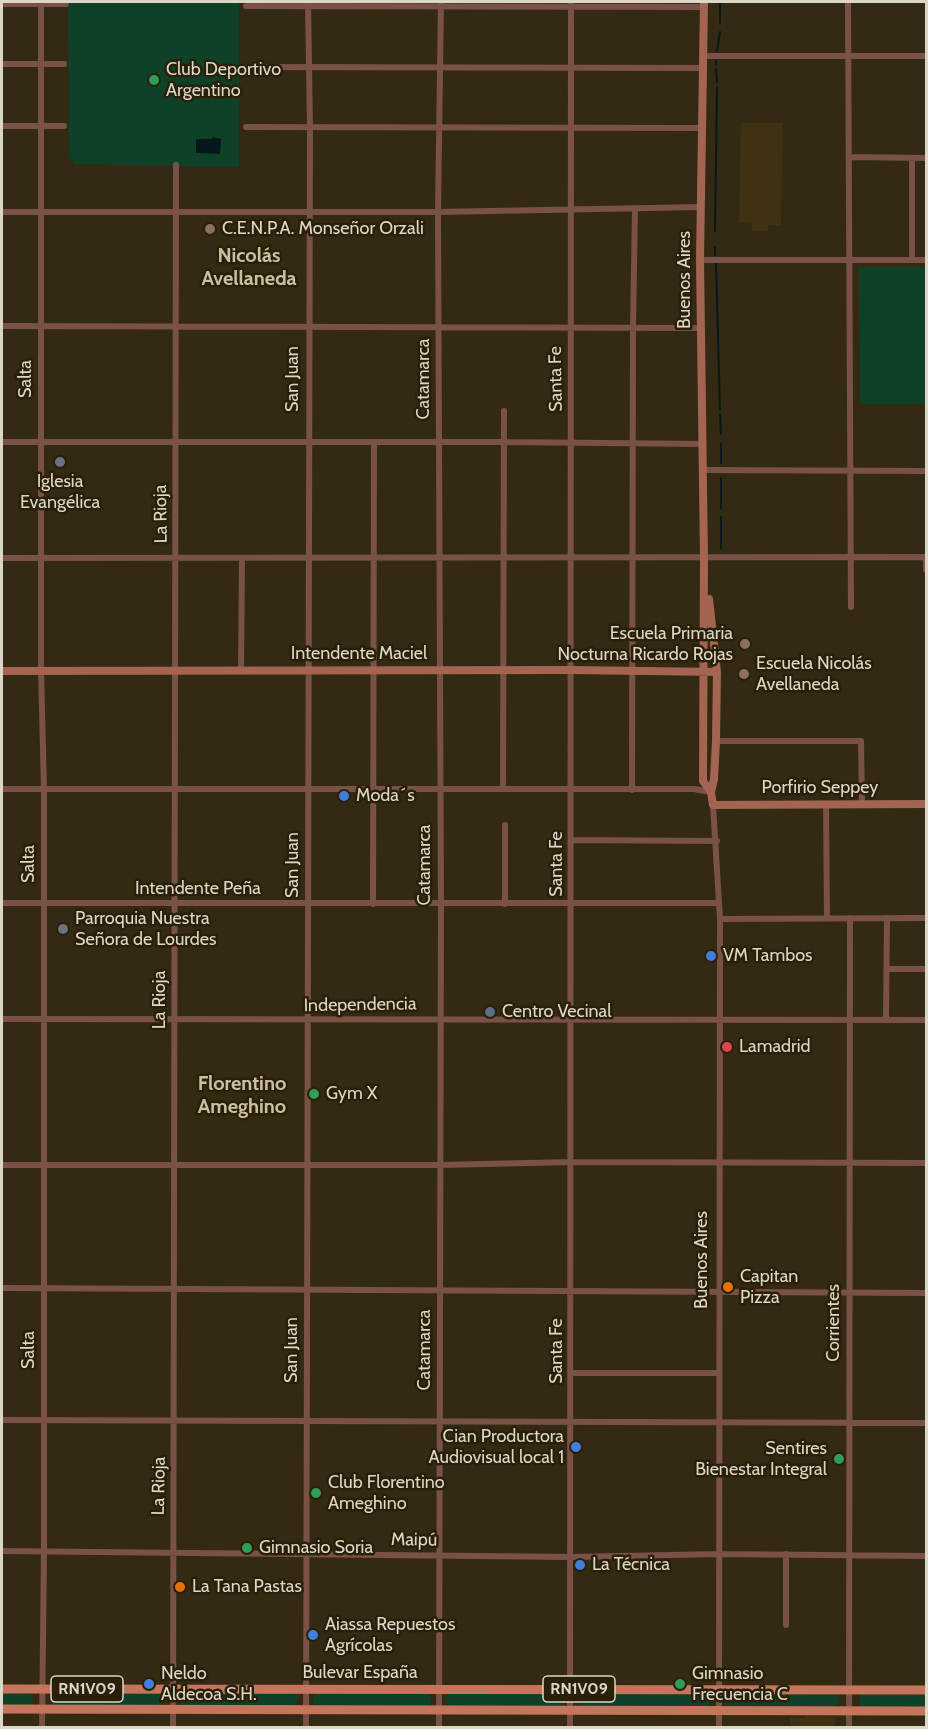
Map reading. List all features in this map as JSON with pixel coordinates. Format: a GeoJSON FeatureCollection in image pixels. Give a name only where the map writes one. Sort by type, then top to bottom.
{"type":"FeatureCollection","features":[{"type":"Feature","properties":{"kind":"main road","name":"Buenos Aires"},"geometry":{"type":"LineString","coordinates":[[704,4],[700,260],[704,558],[703,781],[711,792]]}},
{"type":"Feature","properties":{"kind":"main road","name":"Buenos Aires"},"geometry":{"type":"LineString","coordinates":[[704,558],[717,672],[716,741],[711,792],[713,805]]}},
{"type":"Feature","properties":{"kind":"main road","name":"Intendente Maciel"},"geometry":{"type":"LineString","coordinates":[[2,671],[632,670],[717,672]]}},
{"type":"Feature","properties":{"kind":"main road","name":"Porfirio Seppey"},"geometry":{"type":"LineString","coordinates":[[713,805],[927,804]]}},
{"type":"Feature","properties":{"kind":"main road","name":"Bulevar España"},"geometry":{"type":"LineString","coordinates":[[2,1689],[719,1690]]}},
{"type":"Feature","properties":{"kind":"main road","name":"RN1V09"},"geometry":{"type":"LineString","coordinates":[[719,1690],[927,1690]]}},
{"type":"Feature","properties":{"kind":"main road","name":"Bulevar España"},"geometry":{"type":"LineString","coordinates":[[2,1709],[719,1711]]}},
{"type":"Feature","properties":{"kind":"main road","name":"RN1V09"},"geometry":{"type":"LineString","coordinates":[[719,1711],[927,1711]]}},
{"type":"Feature","properties":{"kind":"street"},"geometry":{"type":"LineString","coordinates":[[848,2],[851,607]]}},
{"type":"Feature","properties":{"kind":"street","name":"Salta"},"geometry":{"type":"LineString","coordinates":[[41,3],[41,671],[44,789],[42,1728]]}},
{"type":"Feature","properties":{"kind":"street"},"geometry":{"type":"LineString","coordinates":[[2,4],[66,4]]}},
{"type":"Feature","properties":{"kind":"street","name":"San Juan"},"geometry":{"type":"LineString","coordinates":[[306,1728],[310,211],[308,4]]}},
{"type":"Feature","properties":{"kind":"street","name":"Catamarca"},"geometry":{"type":"LineString","coordinates":[[439,1728],[441,904],[438,212],[441,4]]}},
{"type":"Feature","properties":{"kind":"street","name":"Santa Fe"},"geometry":{"type":"LineString","coordinates":[[570,1728],[572,1557],[571,4]]}},
{"type":"Feature","properties":{"kind":"street"},"geometry":{"type":"LineString","coordinates":[[246,6],[704,4]]}},
{"type":"Feature","properties":{"kind":"street"},"geometry":{"type":"LineString","coordinates":[[703,56],[927,56]]}},
{"type":"Feature","properties":{"kind":"street"},"geometry":{"type":"LineString","coordinates":[[2,64],[64,64]]}},
{"type":"Feature","properties":{"kind":"street"},"geometry":{"type":"LineString","coordinates":[[246,67],[703,68]]}},
{"type":"Feature","properties":{"kind":"street"},"geometry":{"type":"LineString","coordinates":[[2,126],[64,126]]}},
{"type":"Feature","properties":{"kind":"street"},"geometry":{"type":"LineString","coordinates":[[246,127],[702,128]]}},
{"type":"Feature","properties":{"kind":"street"},"geometry":{"type":"LineString","coordinates":[[849,158],[927,158]]}},
{"type":"Feature","properties":{"kind":"street"},"geometry":{"type":"LineString","coordinates":[[912,158],[912,260]]}},
{"type":"Feature","properties":{"kind":"street","name":"La Rioja"},"geometry":{"type":"LineString","coordinates":[[173,1728],[176,165]]}},
{"type":"Feature","properties":{"kind":"street"},"geometry":{"type":"LineString","coordinates":[[2,212],[438,212],[701,207]]}},
{"type":"Feature","properties":{"kind":"street"},"geometry":{"type":"LineString","coordinates":[[632,790],[635,209]]}},
{"type":"Feature","properties":{"kind":"street"},"geometry":{"type":"LineString","coordinates":[[700,260],[927,260]]}},
{"type":"Feature","properties":{"kind":"street"},"geometry":{"type":"LineString","coordinates":[[2,326],[701,328]]}},
{"type":"Feature","properties":{"kind":"street"},"geometry":{"type":"LineString","coordinates":[[503,789],[504,411]]}},
{"type":"Feature","properties":{"kind":"street"},"geometry":{"type":"LineString","coordinates":[[2,442],[702,444]]}},
{"type":"Feature","properties":{"kind":"street"},"geometry":{"type":"LineString","coordinates":[[373,904],[374,443]]}},
{"type":"Feature","properties":{"kind":"street"},"geometry":{"type":"LineString","coordinates":[[703,470],[927,471]]}},
{"type":"Feature","properties":{"kind":"street"},"geometry":{"type":"LineString","coordinates":[[2,558],[851,556],[926,557],[927,570]]}},
{"type":"Feature","properties":{"kind":"street"},"geometry":{"type":"LineString","coordinates":[[241,671],[242,558]]}},
{"type":"Feature","properties":{"kind":"street"},"geometry":{"type":"LineString","coordinates":[[716,741],[861,741],[862,804]]}},
{"type":"Feature","properties":{"kind":"street"},"geometry":{"type":"LineString","coordinates":[[2,789],[694,789],[711,792]]}},
{"type":"Feature","properties":{"kind":"street"},"geometry":{"type":"LineString","coordinates":[[826,804],[827,918]]}},
{"type":"Feature","properties":{"kind":"street","name":"Buenos Aires"},"geometry":{"type":"LineString","coordinates":[[713,805],[720,919],[719,1728]]}},
{"type":"Feature","properties":{"kind":"street"},"geometry":{"type":"LineString","coordinates":[[505,825],[505,904]]}},
{"type":"Feature","properties":{"kind":"street"},"geometry":{"type":"LineString","coordinates":[[572,840],[717,841]]}},
{"type":"Feature","properties":{"kind":"street","name":"Intendente Peña"},"geometry":{"type":"LineString","coordinates":[[2,903],[719,903]]}},
{"type":"Feature","properties":{"kind":"street","name":"Corrientes"},"geometry":{"type":"LineString","coordinates":[[849,1728],[850,918]]}},
{"type":"Feature","properties":{"kind":"street"},"geometry":{"type":"LineString","coordinates":[[886,918],[886,1019]]}},
{"type":"Feature","properties":{"kind":"street"},"geometry":{"type":"LineString","coordinates":[[720,919],[927,918]]}},
{"type":"Feature","properties":{"kind":"street"},"geometry":{"type":"LineString","coordinates":[[886,969],[927,969]]}},
{"type":"Feature","properties":{"kind":"street","name":"Independencia"},"geometry":{"type":"LineString","coordinates":[[2,1019],[927,1020]]}},
{"type":"Feature","properties":{"kind":"street"},"geometry":{"type":"LineString","coordinates":[[2,1165],[927,1163]]}},
{"type":"Feature","properties":{"kind":"street"},"geometry":{"type":"LineString","coordinates":[[2,1288],[927,1293]]}},
{"type":"Feature","properties":{"kind":"street"},"geometry":{"type":"LineString","coordinates":[[572,1373],[719,1373]]}},
{"type":"Feature","properties":{"kind":"street"},"geometry":{"type":"LineString","coordinates":[[2,1420],[927,1423]]}},
{"type":"Feature","properties":{"kind":"street","name":"Maipú"},"geometry":{"type":"LineString","coordinates":[[2,1551],[572,1557],[719,1554],[927,1556]]}},
{"type":"Feature","properties":{"kind":"street"},"geometry":{"type":"LineString","coordinates":[[786,1554],[786,1625]]}},
{"type":"Feature","properties":{"kind":"shaded area"},"geometry":{"type":"Polygon","coordinates":[[[741,123],[783,123],[781,225],[768,225],[768,231],[752,231],[752,223],[739,222],[741,123]]]}},
{"type":"Feature","properties":{"kind":"shaded area"},"geometry":{"type":"Polygon","coordinates":[[[213,137],[221,139],[220,154],[196,153],[196,139],[212,139],[213,137]]]}},
{"type":"Feature","properties":{"kind":"shaded area"},"geometry":{"type":"Polygon","coordinates":[[[806,1716],[835,1718],[835,1727],[790,1727],[790,1718],[805,1718],[806,1716]]]}},
{"type":"Feature","properties":{"kind":"green space","name":"Club Deportivo Argentino"},"geometry":{"type":"Polygon","coordinates":[[[68,2],[239,2],[239,167],[73,164],[73,159],[69,159],[68,2]]]}},
{"type":"Feature","properties":{"kind":"green space"},"geometry":{"type":"Polygon","coordinates":[[[859,267],[926,267],[926,404],[860,404],[859,267]]]}},
{"type":"Feature","properties":{"kind":"green space"},"geometry":{"type":"Polygon","coordinates":[[[2,1693],[29,1693],[33,1697],[33,1702],[29,1705],[2,1705],[2,1693]]]}},
{"type":"Feature","properties":{"kind":"green space"},"geometry":{"type":"Polygon","coordinates":[[[53,1693],[161,1693],[164,1697],[161,1705],[53,1705],[50,1697],[53,1693]]]}},
{"type":"Feature","properties":{"kind":"green space"},"geometry":{"type":"Polygon","coordinates":[[[182,1693],[295,1693],[299,1697],[295,1706],[183,1705],[180,1702],[182,1693]]]}},
{"type":"Feature","properties":{"kind":"green space"},"geometry":{"type":"Polygon","coordinates":[[[316,1693],[427,1694],[431,1697],[431,1702],[428,1706],[316,1705],[313,1703],[313,1698],[316,1693]]]}},
{"type":"Feature","properties":{"kind":"green space"},"geometry":{"type":"Polygon","coordinates":[[[559,1694],[562,1697],[562,1703],[559,1706],[449,1706],[445,1702],[446,1695],[559,1694]]]}},
{"type":"Feature","properties":{"kind":"green space"},"geometry":{"type":"Polygon","coordinates":[[[581,1694],[707,1694],[711,1702],[707,1706],[581,1706],[577,1702],[581,1694]]]}},
{"type":"Feature","properties":{"kind":"green space"},"geometry":{"type":"Polygon","coordinates":[[[728,1694],[836,1694],[840,1702],[836,1706],[728,1706],[724,1699],[728,1694]]]}},
{"type":"Feature","properties":{"kind":"green space"},"geometry":{"type":"Polygon","coordinates":[[[860,1694],[926,1695],[926,1707],[860,1707],[860,1694]]]}},
{"type":"Feature","properties":{"kind":"waterway"},"geometry":{"type":"LineString","coordinates":[[720,2],[720,23]]}},
{"type":"Feature","properties":{"kind":"waterway"},"geometry":{"type":"LineString","coordinates":[[717,51],[720,32]]}},
{"type":"Feature","properties":{"kind":"waterway"},"geometry":{"type":"LineString","coordinates":[[716,69],[717,82]]}},
{"type":"Feature","properties":{"kind":"waterway"},"geometry":{"type":"LineString","coordinates":[[715,231],[717,87]]}},
{"type":"Feature","properties":{"kind":"waterway"},"geometry":{"type":"LineString","coordinates":[[715,247],[715,255]]}},
{"type":"Feature","properties":{"kind":"waterway"},"geometry":{"type":"LineString","coordinates":[[716,264],[720,410]]}},
{"type":"Feature","properties":{"kind":"waterway"},"geometry":{"type":"LineString","coordinates":[[720,415],[721,434]]}},
{"type":"Feature","properties":{"kind":"waterway"},"geometry":{"type":"LineString","coordinates":[[721,444],[721,463]]}},
{"type":"Feature","properties":{"kind":"waterway"},"geometry":{"type":"LineString","coordinates":[[721,478],[721,508]]}},
{"type":"Feature","properties":{"kind":"waterway"},"geometry":{"type":"LineString","coordinates":[[721,517],[721,548]]}},
{"type":"Feature","properties":{"kind":"place","name":"Club Deportivo Argentino"},"geometry":{"type":"Point","coordinates":[154,80]}},
{"type":"Feature","properties":{"kind":"place","name":"C.E.N.P.A. Monseñor Orzali"},"geometry":{"type":"Point","coordinates":[210,229]}},
{"type":"Feature","properties":{"kind":"place","name":"Iglesia Evangélica"},"geometry":{"type":"Point","coordinates":[60,462]}},
{"type":"Feature","properties":{"kind":"place","name":"Escuela Primaria Nocturna Ricardo Rojas"},"geometry":{"type":"Point","coordinates":[745,644]}},
{"type":"Feature","properties":{"kind":"place","name":"Escuela Nicolás Avellaneda"},"geometry":{"type":"Point","coordinates":[744,674]}},
{"type":"Feature","properties":{"kind":"place","name":"Moda´s"},"geometry":{"type":"Point","coordinates":[344,796]}},
{"type":"Feature","properties":{"kind":"place","name":"Parroquia Nuestra Señora de Lourdes"},"geometry":{"type":"Point","coordinates":[63,929]}},
{"type":"Feature","properties":{"kind":"place","name":"VM Tambos"},"geometry":{"type":"Point","coordinates":[711,956]}},
{"type":"Feature","properties":{"kind":"place","name":"Centro Vecinal"},"geometry":{"type":"Point","coordinates":[490,1012]}},
{"type":"Feature","properties":{"kind":"place","name":"Lamadrid"},"geometry":{"type":"Point","coordinates":[727,1047]}},
{"type":"Feature","properties":{"kind":"place","name":"Gym X"},"geometry":{"type":"Point","coordinates":[314,1094]}},
{"type":"Feature","properties":{"kind":"place","name":"Capitan Pizza"},"geometry":{"type":"Point","coordinates":[728,1287]}},
{"type":"Feature","properties":{"kind":"place","name":"Cian Productora Audiovisual local 1"},"geometry":{"type":"Point","coordinates":[576,1447]}},
{"type":"Feature","properties":{"kind":"place","name":"Sentires Bienestar Integral"},"geometry":{"type":"Point","coordinates":[839,1459]}},
{"type":"Feature","properties":{"kind":"place","name":"Club Florentino Ameghino"},"geometry":{"type":"Point","coordinates":[316,1493]}},
{"type":"Feature","properties":{"kind":"place","name":"Gimnasio Soria"},"geometry":{"type":"Point","coordinates":[247,1548]}},
{"type":"Feature","properties":{"kind":"place","name":"La Técnica"},"geometry":{"type":"Point","coordinates":[580,1565]}},
{"type":"Feature","properties":{"kind":"place","name":"La Tana Pastas"},"geometry":{"type":"Point","coordinates":[180,1587]}},
{"type":"Feature","properties":{"kind":"place","name":"Aiassa Repuestos Agrícolas"},"geometry":{"type":"Point","coordinates":[313,1635]}},
{"type":"Feature","properties":{"kind":"place","name":"Neldo Aldecoa S.H."},"geometry":{"type":"Point","coordinates":[149,1684]}},
{"type":"Feature","properties":{"kind":"place","name":"Gimnasio Frecuencia C"},"geometry":{"type":"Point","coordinates":[680,1684]}},
{"type":"Feature","properties":{"kind":"district","name":"Nicolás Avellaneda"},"geometry":{"type":"Point","coordinates":[249,268]}},
{"type":"Feature","properties":{"kind":"district","name":"Florentino Ameghino"},"geometry":{"type":"Point","coordinates":[242,1096]}}]}
